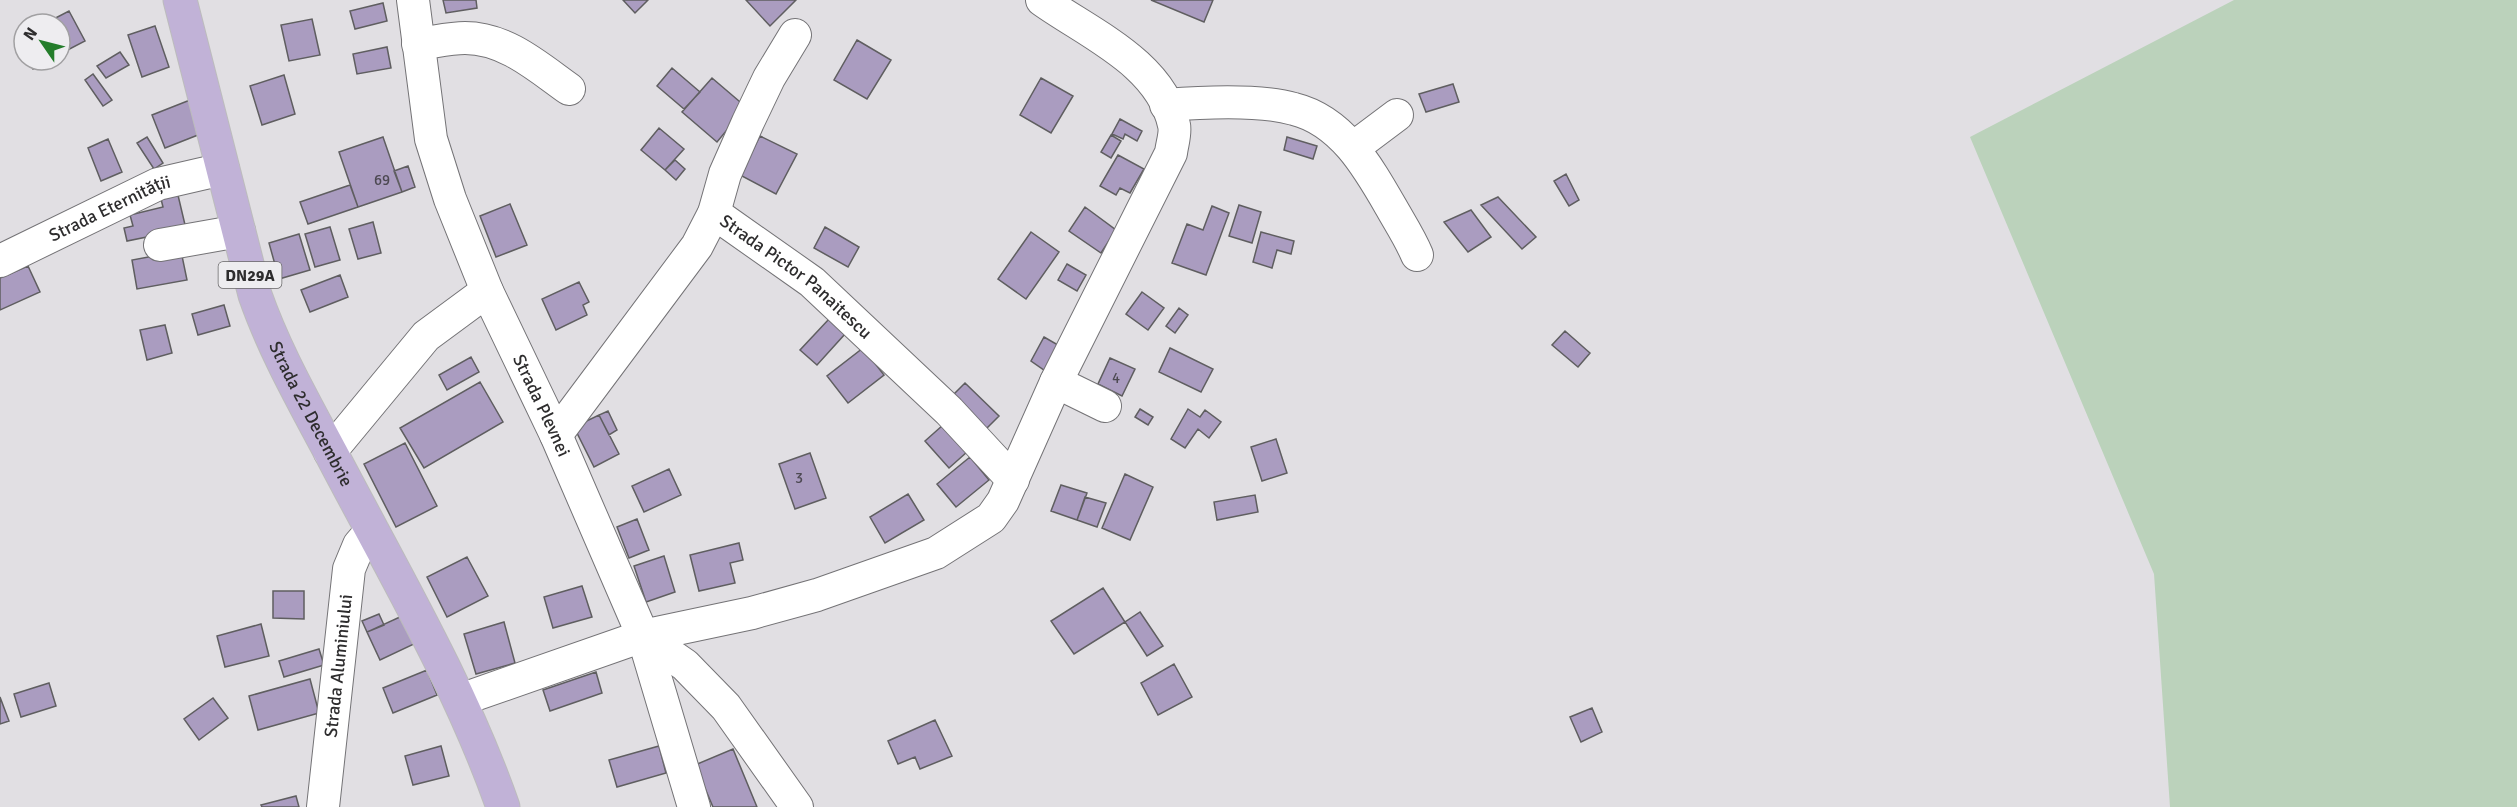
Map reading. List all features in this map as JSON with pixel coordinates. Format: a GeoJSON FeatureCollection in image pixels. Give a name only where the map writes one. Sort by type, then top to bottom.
{"type":"FeatureCollection","features":[{"type":"Feature","properties":{"kind":"main road","name":"Strada 22 Decembrie"},"geometry":{"type":"LineString","coordinates":[[180,0],[238,231],[255,295],[268,332],[298,396],[330,452],[460,700],[503,807]]}},
{"type":"Feature","properties":{"kind":"street","name":"Strada Plevnei"},"geometry":{"type":"LineString","coordinates":[[413,0],[431,139],[450,199],[487,291],[556,435],[643,636],[694,807]]}},
{"type":"Feature","properties":{"kind":"street"},"geometry":{"type":"LineString","coordinates":[[460,700],[643,636],[752,613],[817,595],[936,553],[991,518],[1004,501],[1056,382],[1171,153],[1175,126],[1158,90],[1118,49],[1042,0]]}},
{"type":"Feature","properties":{"kind":"street","name":"Strada Pictor Panaitescu"},"geometry":{"type":"LineString","coordinates":[[795,35],[769,78],[743,132],[725,174],[714,213],[812,282],[949,411],[1013,480]]}},
{"type":"Feature","properties":{"kind":"street"},"geometry":{"type":"LineString","coordinates":[[418,44],[465,38],[490,41],[516,52],[569,89]]}},
{"type":"Feature","properties":{"kind":"street"},"geometry":{"type":"LineString","coordinates":[[1166,105],[1200,102],[1235,103],[1295,109],[1330,125],[1353,148],[1373,175],[1417,255]]}},
{"type":"Feature","properties":{"kind":"street"},"geometry":{"type":"LineString","coordinates":[[1353,148],[1397,115]]}},
{"type":"Feature","properties":{"kind":"street","name":"Strada Eternității"},"geometry":{"type":"LineString","coordinates":[[0,261],[158,184],[223,169]]}},
{"type":"Feature","properties":{"kind":"street"},"geometry":{"type":"LineString","coordinates":[[556,435],[697,246],[714,213]]}},
{"type":"Feature","properties":{"kind":"street"},"geometry":{"type":"LineString","coordinates":[[160,245],[238,231]]}},
{"type":"Feature","properties":{"kind":"street"},"geometry":{"type":"LineString","coordinates":[[330,452],[426,336],[487,291]]}},
{"type":"Feature","properties":{"kind":"street"},"geometry":{"type":"LineString","coordinates":[[1056,382],[1105,406]]}},
{"type":"Feature","properties":{"kind":"street","name":"Strada Aluminiului"},"geometry":{"type":"LineString","coordinates":[[323,807],[349,569],[359,545],[371,531]]}},
{"type":"Feature","properties":{"kind":"street"},"geometry":{"type":"LineString","coordinates":[[643,636],[685,665],[726,707],[797,807]]}},
{"type":"Feature","properties":{"kind":"green space"},"geometry":{"type":"Polygon","coordinates":[[[2234,0],[2517,0],[2517,807],[2170,807],[2154,574],[1970,137],[2234,0]]]}},
{"type":"Feature","properties":{"kind":"building"},"geometry":{"type":"Polygon","coordinates":[[[443,0],[476,0],[477,8],[446,13],[443,0]]]}},
{"type":"Feature","properties":{"kind":"building"},"geometry":{"type":"Polygon","coordinates":[[[623,0],[648,0],[635,13],[623,0]]]}},
{"type":"Feature","properties":{"kind":"building"},"geometry":{"type":"Polygon","coordinates":[[[746,0],[796,0],[770,26],[746,0]]]}},
{"type":"Feature","properties":{"kind":"building"},"geometry":{"type":"Polygon","coordinates":[[[1151,0],[1213,0],[1204,22],[1151,0]]]}},
{"type":"Feature","properties":{"kind":"building"},"geometry":{"type":"Polygon","coordinates":[[[383,3],[387,21],[355,29],[350,11],[383,3]]]}},
{"type":"Feature","properties":{"kind":"building"},"geometry":{"type":"Polygon","coordinates":[[[72,17],[85,41],[72,48],[72,17]]]}},
{"type":"Feature","properties":{"kind":"building"},"geometry":{"type":"Polygon","coordinates":[[[312,19],[320,55],[289,61],[281,25],[312,19]]]}},
{"type":"Feature","properties":{"kind":"building"},"geometry":{"type":"Polygon","coordinates":[[[155,26],[169,67],[142,77],[128,35],[155,26]]]}},
{"type":"Feature","properties":{"kind":"building"},"geometry":{"type":"Polygon","coordinates":[[[857,40],[891,60],[867,99],[834,80],[857,40]]]}},
{"type":"Feature","properties":{"kind":"building"},"geometry":{"type":"Polygon","coordinates":[[[387,47],[391,68],[357,74],[353,54],[387,47]]]}},
{"type":"Feature","properties":{"kind":"building"},"geometry":{"type":"Polygon","coordinates":[[[120,52],[129,65],[106,78],[97,66],[120,52]]]}},
{"type":"Feature","properties":{"kind":"building"},"geometry":{"type":"Polygon","coordinates":[[[672,68],[700,92],[684,109],[657,86],[672,68]]]}},
{"type":"Feature","properties":{"kind":"building"},"geometry":{"type":"Polygon","coordinates":[[[93,74],[112,100],[103,106],[85,80],[93,74]]]}},
{"type":"Feature","properties":{"kind":"building"},"geometry":{"type":"Polygon","coordinates":[[[284,75],[295,114],[262,125],[250,86],[284,75]]]}},
{"type":"Feature","properties":{"kind":"building"},"geometry":{"type":"Polygon","coordinates":[[[712,78],[746,107],[717,142],[682,112],[712,78]]]}},
{"type":"Feature","properties":{"kind":"building"},"geometry":{"type":"Polygon","coordinates":[[[1041,78],[1073,96],[1051,133],[1020,115],[1041,78]]]}},
{"type":"Feature","properties":{"kind":"building"},"geometry":{"type":"Polygon","coordinates":[[[1453,84],[1459,102],[1426,112],[1419,94],[1453,84]]]}},
{"type":"Feature","properties":{"kind":"building"},"geometry":{"type":"Polygon","coordinates":[[[190,100],[203,133],[165,148],[152,115],[190,100]]]}},
{"type":"Feature","properties":{"kind":"building"},"geometry":{"type":"Polygon","coordinates":[[[1120,119],[1142,131],[1137,141],[1125,134],[1123,139],[1112,134],[1120,119]]]}},
{"type":"Feature","properties":{"kind":"building"},"geometry":{"type":"Polygon","coordinates":[[[659,128],[684,149],[665,170],[641,150],[659,128]]]}},
{"type":"Feature","properties":{"kind":"building"},"geometry":{"type":"Polygon","coordinates":[[[1111,135],[1121,141],[1111,158],[1101,152],[1111,135]]]}},
{"type":"Feature","properties":{"kind":"building"},"geometry":{"type":"Polygon","coordinates":[[[760,136],[797,154],[776,194],[740,175],[760,136]]]}},
{"type":"Feature","properties":{"kind":"building"},"geometry":{"type":"Polygon","coordinates":[[[147,137],[163,163],[154,169],[137,143],[147,137]]]}},
{"type":"Feature","properties":{"kind":"building"},"geometry":{"type":"Polygon","coordinates":[[[383,137],[402,192],[358,207],[339,152],[383,137]]]}},
{"type":"Feature","properties":{"kind":"building"},"geometry":{"type":"Polygon","coordinates":[[[1287,137],[1317,146],[1313,159],[1284,150],[1287,137]]]}},
{"type":"Feature","properties":{"kind":"building"},"geometry":{"type":"Polygon","coordinates":[[[108,139],[122,172],[101,181],[88,148],[108,139]]]}},
{"type":"Feature","properties":{"kind":"building"},"geometry":{"type":"Polygon","coordinates":[[[1118,155],[1144,169],[1130,193],[1120,188],[1116,195],[1100,186],[1118,155]]]}},
{"type":"Feature","properties":{"kind":"building"},"geometry":{"type":"Polygon","coordinates":[[[675,160],[685,169],[676,180],[665,170],[675,160]]]}},
{"type":"Feature","properties":{"kind":"building"},"geometry":{"type":"Polygon","coordinates":[[[408,166],[415,187],[402,192],[394,171],[408,166]]]}},
{"type":"Feature","properties":{"kind":"building"},"geometry":{"type":"Polygon","coordinates":[[[1566,174],[1579,200],[1569,206],[1554,181],[1566,174]]]}},
{"type":"Feature","properties":{"kind":"building"},"geometry":{"type":"Polygon","coordinates":[[[350,185],[358,207],[308,224],[300,202],[350,185]]]}},
{"type":"Feature","properties":{"kind":"building"},"geometry":{"type":"Polygon","coordinates":[[[177,191],[186,229],[127,241],[124,228],[133,226],[130,215],[163,207],[160,195],[177,191]]]}},
{"type":"Feature","properties":{"kind":"building"},"geometry":{"type":"Polygon","coordinates":[[[1498,197],[1536,237],[1522,249],[1481,205],[1498,197]]]}},
{"type":"Feature","properties":{"kind":"building"},"geometry":{"type":"Polygon","coordinates":[[[510,204],[527,245],[496,257],[480,216],[510,204]]]}},
{"type":"Feature","properties":{"kind":"building"},"geometry":{"type":"Polygon","coordinates":[[[1239,205],[1261,212],[1252,243],[1229,236],[1239,205]]]}},
{"type":"Feature","properties":{"kind":"building"},"geometry":{"type":"Polygon","coordinates":[[[1212,206],[1229,213],[1206,275],[1172,263],[1187,224],[1203,230],[1212,206]]]}},
{"type":"Feature","properties":{"kind":"building"},"geometry":{"type":"Polygon","coordinates":[[[1085,207],[1116,230],[1101,253],[1069,231],[1085,207]]]}},
{"type":"Feature","properties":{"kind":"building"},"geometry":{"type":"Polygon","coordinates":[[[1471,210],[1491,237],[1468,252],[1444,222],[1471,210]]]}},
{"type":"Feature","properties":{"kind":"building"},"geometry":{"type":"Polygon","coordinates":[[[373,222],[381,253],[358,259],[349,229],[373,222]]]}},
{"type":"Feature","properties":{"kind":"building"},"geometry":{"type":"Polygon","coordinates":[[[330,227],[340,260],[315,267],[305,234],[330,227]]]}},
{"type":"Feature","properties":{"kind":"building"},"geometry":{"type":"Polygon","coordinates":[[[825,227],[859,247],[848,267],[814,248],[825,227]]]}},
{"type":"Feature","properties":{"kind":"building"},"geometry":{"type":"Polygon","coordinates":[[[1031,232],[1059,252],[1026,299],[998,279],[1031,232]]]}},
{"type":"Feature","properties":{"kind":"building"},"geometry":{"type":"Polygon","coordinates":[[[1261,232],[1294,241],[1291,254],[1277,250],[1272,268],[1253,262],[1261,232]]]}},
{"type":"Feature","properties":{"kind":"building"},"geometry":{"type":"Polygon","coordinates":[[[299,234],[310,270],[279,279],[269,243],[299,234]]]}},
{"type":"Feature","properties":{"kind":"building"},"geometry":{"type":"Polygon","coordinates":[[[181,251],[187,280],[137,289],[132,260],[181,251]]]}},
{"type":"Feature","properties":{"kind":"building"},"geometry":{"type":"Polygon","coordinates":[[[1067,264],[1086,275],[1077,291],[1058,280],[1067,264]]]}},
{"type":"Feature","properties":{"kind":"building"},"geometry":{"type":"Polygon","coordinates":[[[28,266],[40,292],[0,310],[0,278],[28,266]]]}},
{"type":"Feature","properties":{"kind":"building"},"geometry":{"type":"Polygon","coordinates":[[[340,275],[348,297],[310,312],[301,290],[340,275]]]}},
{"type":"Feature","properties":{"kind":"building"},"geometry":{"type":"Polygon","coordinates":[[[579,282],[589,302],[583,305],[587,315],[556,330],[542,299],[579,282]]]}},
{"type":"Feature","properties":{"kind":"building"},"geometry":{"type":"Polygon","coordinates":[[[1142,292],[1164,308],[1148,330],[1126,314],[1142,292]]]}},
{"type":"Feature","properties":{"kind":"building"},"geometry":{"type":"Polygon","coordinates":[[[224,305],[230,326],[198,335],[192,314],[224,305]]]}},
{"type":"Feature","properties":{"kind":"building"},"geometry":{"type":"Polygon","coordinates":[[[1179,308],[1188,315],[1175,333],[1166,326],[1179,308]]]}},
{"type":"Feature","properties":{"kind":"building"},"geometry":{"type":"Polygon","coordinates":[[[829,319],[845,334],[817,365],[800,350],[829,319]]]}},
{"type":"Feature","properties":{"kind":"building"},"geometry":{"type":"Polygon","coordinates":[[[165,325],[172,353],[147,360],[140,330],[165,325]]]}},
{"type":"Feature","properties":{"kind":"building"},"geometry":{"type":"Polygon","coordinates":[[[1565,331],[1590,353],[1578,367],[1552,345],[1565,331]]]}},
{"type":"Feature","properties":{"kind":"building"},"geometry":{"type":"Polygon","coordinates":[[[1044,337],[1065,349],[1054,377],[1031,361],[1044,337]]]}},
{"type":"Feature","properties":{"kind":"building"},"geometry":{"type":"Polygon","coordinates":[[[863,348],[884,375],[848,403],[827,376],[863,348]]]}},
{"type":"Feature","properties":{"kind":"building"},"geometry":{"type":"Polygon","coordinates":[[[1170,348],[1213,369],[1201,392],[1159,372],[1170,348]]]}},
{"type":"Feature","properties":{"kind":"building"},"geometry":{"type":"Polygon","coordinates":[[[471,357],[479,372],[447,390],[439,375],[471,357]]]}},
{"type":"Feature","properties":{"kind":"building"},"geometry":{"type":"Polygon","coordinates":[[[1110,358],[1135,369],[1122,396],[1098,384],[1110,358]]]}},
{"type":"Feature","properties":{"kind":"building"},"geometry":{"type":"Polygon","coordinates":[[[480,382],[503,422],[424,468],[400,428],[480,382]]]}},
{"type":"Feature","properties":{"kind":"building"},"geometry":{"type":"Polygon","coordinates":[[[965,383],[999,416],[981,434],[948,400],[965,383]]]}},
{"type":"Feature","properties":{"kind":"building"},"geometry":{"type":"Polygon","coordinates":[[[1140,409],[1153,417],[1148,425],[1135,417],[1140,409]]]}},
{"type":"Feature","properties":{"kind":"building"},"geometry":{"type":"Polygon","coordinates":[[[1188,409],[1200,417],[1205,410],[1221,422],[1209,438],[1198,429],[1185,448],[1171,439],[1188,409]]]}},
{"type":"Feature","properties":{"kind":"building"},"geometry":{"type":"Polygon","coordinates":[[[608,411],[617,430],[609,435],[599,415],[608,411]]]}},
{"type":"Feature","properties":{"kind":"building"},"geometry":{"type":"Polygon","coordinates":[[[599,415],[619,454],[594,467],[574,427],[599,415]]]}},
{"type":"Feature","properties":{"kind":"building"},"geometry":{"type":"Polygon","coordinates":[[[943,425],[967,452],[949,468],[925,441],[943,425]]]}},
{"type":"Feature","properties":{"kind":"building"},"geometry":{"type":"Polygon","coordinates":[[[1276,439],[1287,473],[1262,481],[1251,447],[1276,439]]]}},
{"type":"Feature","properties":{"kind":"building"},"geometry":{"type":"Polygon","coordinates":[[[405,443],[437,506],[396,527],[364,464],[405,443]]]}},
{"type":"Feature","properties":{"kind":"building"},"geometry":{"type":"Polygon","coordinates":[[[810,453],[826,498],[795,509],[779,464],[810,453]]]}},
{"type":"Feature","properties":{"kind":"building"},"geometry":{"type":"Polygon","coordinates":[[[970,457],[989,480],[956,507],[937,484],[970,457]]]}},
{"type":"Feature","properties":{"kind":"building"},"geometry":{"type":"Polygon","coordinates":[[[669,469],[681,495],[644,512],[632,486],[669,469]]]}},
{"type":"Feature","properties":{"kind":"building"},"geometry":{"type":"Polygon","coordinates":[[[1125,474],[1153,487],[1130,540],[1102,528],[1125,474]]]}},
{"type":"Feature","properties":{"kind":"building"},"geometry":{"type":"Polygon","coordinates":[[[1061,485],[1087,493],[1077,520],[1051,511],[1061,485]]]}},
{"type":"Feature","properties":{"kind":"building"},"geometry":{"type":"Polygon","coordinates":[[[908,494],[924,520],[885,543],[870,517],[908,494]]]}},
{"type":"Feature","properties":{"kind":"building"},"geometry":{"type":"Polygon","coordinates":[[[1255,495],[1258,512],[1217,520],[1214,502],[1255,495]]]}},
{"type":"Feature","properties":{"kind":"building"},"geometry":{"type":"Polygon","coordinates":[[[1085,497],[1106,503],[1097,527],[1077,520],[1085,497]]]}},
{"type":"Feature","properties":{"kind":"building"},"geometry":{"type":"Polygon","coordinates":[[[637,519],[649,550],[629,558],[617,527],[637,519]]]}},
{"type":"Feature","properties":{"kind":"building"},"geometry":{"type":"Polygon","coordinates":[[[739,543],[743,560],[730,563],[735,583],[699,591],[690,555],[739,543]]]}},
{"type":"Feature","properties":{"kind":"building"},"geometry":{"type":"Polygon","coordinates":[[[664,556],[675,592],[646,602],[634,566],[664,556]]]}},
{"type":"Feature","properties":{"kind":"building"},"geometry":{"type":"Polygon","coordinates":[[[467,557],[488,596],[447,617],[427,577],[467,557]]]}},
{"type":"Feature","properties":{"kind":"building"},"geometry":{"type":"Polygon","coordinates":[[[582,586],[592,617],[553,628],[544,597],[582,586]]]}},
{"type":"Feature","properties":{"kind":"building"},"geometry":{"type":"Polygon","coordinates":[[[1103,588],[1125,622],[1074,654],[1051,621],[1103,588]]]}},
{"type":"Feature","properties":{"kind":"building"},"geometry":{"type":"Polygon","coordinates":[[[273,591],[304,591],[304,619],[273,618],[273,591]]]}},
{"type":"Feature","properties":{"kind":"building"},"geometry":{"type":"Polygon","coordinates":[[[1140,612],[1163,646],[1147,656],[1125,622],[1140,612]]]}},
{"type":"Feature","properties":{"kind":"building"},"geometry":{"type":"Polygon","coordinates":[[[379,614],[384,625],[367,632],[362,621],[379,614]]]}},
{"type":"Feature","properties":{"kind":"building"},"geometry":{"type":"Polygon","coordinates":[[[402,616],[414,644],[380,660],[367,632],[402,616]]]}},
{"type":"Feature","properties":{"kind":"building"},"geometry":{"type":"Polygon","coordinates":[[[504,622],[515,663],[476,674],[464,634],[504,622]]]}},
{"type":"Feature","properties":{"kind":"building"},"geometry":{"type":"Polygon","coordinates":[[[261,624],[269,656],[225,667],[217,636],[261,624]]]}},
{"type":"Feature","properties":{"kind":"building"},"geometry":{"type":"Polygon","coordinates":[[[319,649],[324,665],[284,677],[279,661],[319,649]]]}},
{"type":"Feature","properties":{"kind":"building"},"geometry":{"type":"Polygon","coordinates":[[[1174,664],[1192,697],[1158,715],[1141,683],[1174,664]]]}},
{"type":"Feature","properties":{"kind":"building"},"geometry":{"type":"Polygon","coordinates":[[[427,670],[437,695],[393,713],[383,688],[427,670]]]}},
{"type":"Feature","properties":{"kind":"building"},"geometry":{"type":"Polygon","coordinates":[[[596,672],[602,693],[550,711],[543,690],[596,672]]]}},
{"type":"Feature","properties":{"kind":"building"},"geometry":{"type":"Polygon","coordinates":[[[310,679],[319,713],[258,730],[249,696],[310,679]]]}},
{"type":"Feature","properties":{"kind":"building"},"geometry":{"type":"Polygon","coordinates":[[[49,683],[56,706],[21,717],[14,694],[49,683]]]}},
{"type":"Feature","properties":{"kind":"building"},"geometry":{"type":"Polygon","coordinates":[[[0,697],[9,721],[0,724],[0,697]]]}},
{"type":"Feature","properties":{"kind":"building"},"geometry":{"type":"Polygon","coordinates":[[[213,698],[228,718],[199,740],[184,719],[213,698]]]}},
{"type":"Feature","properties":{"kind":"building"},"geometry":{"type":"Polygon","coordinates":[[[1592,708],[1602,732],[1581,742],[1570,717],[1592,708]]]}},
{"type":"Feature","properties":{"kind":"building"},"geometry":{"type":"Polygon","coordinates":[[[935,720],[952,756],[920,769],[915,757],[898,764],[888,741],[935,720]]]}},
{"type":"Feature","properties":{"kind":"building"},"geometry":{"type":"Polygon","coordinates":[[[441,746],[449,776],[413,785],[405,756],[441,746]]]}},
{"type":"Feature","properties":{"kind":"building"},"geometry":{"type":"Polygon","coordinates":[[[659,746],[666,773],[617,787],[609,760],[659,746]]]}},
{"type":"Feature","properties":{"kind":"building"},"geometry":{"type":"Polygon","coordinates":[[[733,749],[757,807],[713,807],[695,765],[733,749]]]}},
{"type":"Feature","properties":{"kind":"building"},"geometry":{"type":"Polygon","coordinates":[[[296,796],[299,807],[262,807],[261,805],[296,796]]]}}]}
